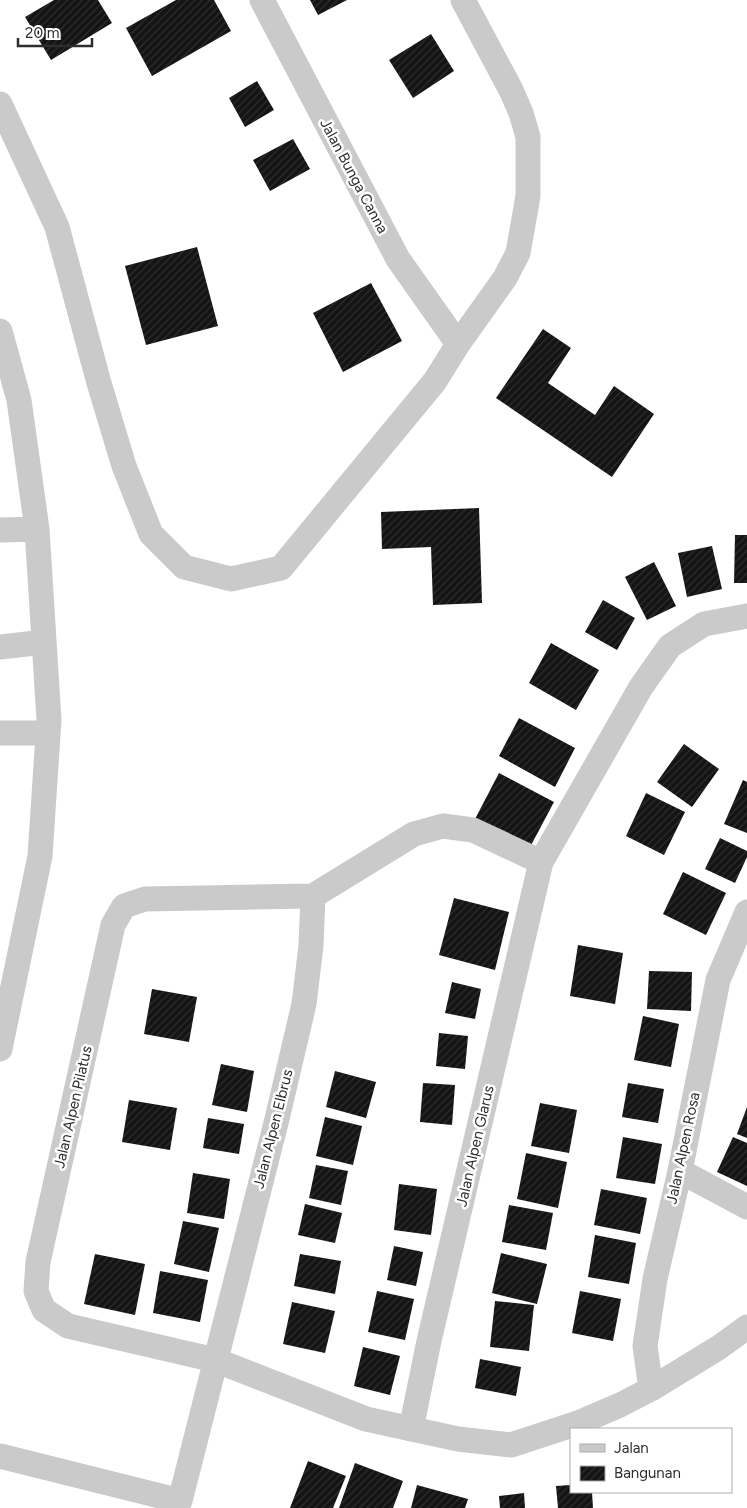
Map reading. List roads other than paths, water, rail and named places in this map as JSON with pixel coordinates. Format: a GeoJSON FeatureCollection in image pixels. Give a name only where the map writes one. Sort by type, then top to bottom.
{"type":"FeatureCollection","features":[{"type":"Feature","properties":{"kind":"street","name":"Jalan Bunga Canna"},"geometry":{"type":"LineString","coordinates":[[262,0],[398,259],[458,344]]}},
{"type":"Feature","properties":{"kind":"street"},"geometry":{"type":"LineString","coordinates":[[0,104],[57,227],[99,383],[124,466],[151,534],[184,567],[232,579],[281,568],[435,381],[458,344],[505,278],[518,253],[528,196],[528,137],[521,113],[511,90],[463,0]]}},
{"type":"Feature","properties":{"kind":"street"},"geometry":{"type":"LineString","coordinates":[[0,331],[10,401],[37,529],[49,720],[40,856],[0,1049]]}},
{"type":"Feature","properties":{"kind":"street"},"geometry":{"type":"LineString","coordinates":[[0,530],[37,529]]}},
{"type":"Feature","properties":{"kind":"street","name":"Jalan Alpen Glarus"},"geometry":{"type":"LineString","coordinates":[[411,1430],[429,1341],[541,862],[641,686],[670,646],[704,624],[747,616]]}},
{"type":"Feature","properties":{"kind":"street"},"geometry":{"type":"LineString","coordinates":[[0,647],[44,642]]}},
{"type":"Feature","properties":{"kind":"street"},"geometry":{"type":"LineString","coordinates":[[0,733],[48,733]]}},
{"type":"Feature","properties":{"kind":"street"},"geometry":{"type":"LineString","coordinates":[[313,896],[414,834],[443,826],[473,830],[541,862]]}},
{"type":"Feature","properties":{"kind":"street","name":"Jalan Alpen Pilatus"},"geometry":{"type":"LineString","coordinates":[[215,1360],[68,1326],[44,1310],[36,1291],[38,1262],[114,925],[124,906],[145,899],[313,896]]}},
{"type":"Feature","properties":{"kind":"street","name":"Jalan Alpen Elbrus"},"geometry":{"type":"LineString","coordinates":[[179,1504],[277,1119],[304,1004],[311,946],[313,896]]}},
{"type":"Feature","properties":{"kind":"street","name":"Jalan Alpen Rosa"},"geometry":{"type":"LineString","coordinates":[[651,1389],[645,1346],[655,1279],[680,1171],[718,980],[747,912]]}},
{"type":"Feature","properties":{"kind":"street"},"geometry":{"type":"LineString","coordinates":[[680,1171],[747,1207]]}},
{"type":"Feature","properties":{"kind":"street"},"geometry":{"type":"LineString","coordinates":[[215,1360],[366,1420],[458,1439],[511,1445],[578,1423],[620,1405],[651,1389],[747,1328]]}},
{"type":"Feature","properties":{"kind":"street"},"geometry":{"type":"LineString","coordinates":[[0,1456],[179,1504]]}}]}
